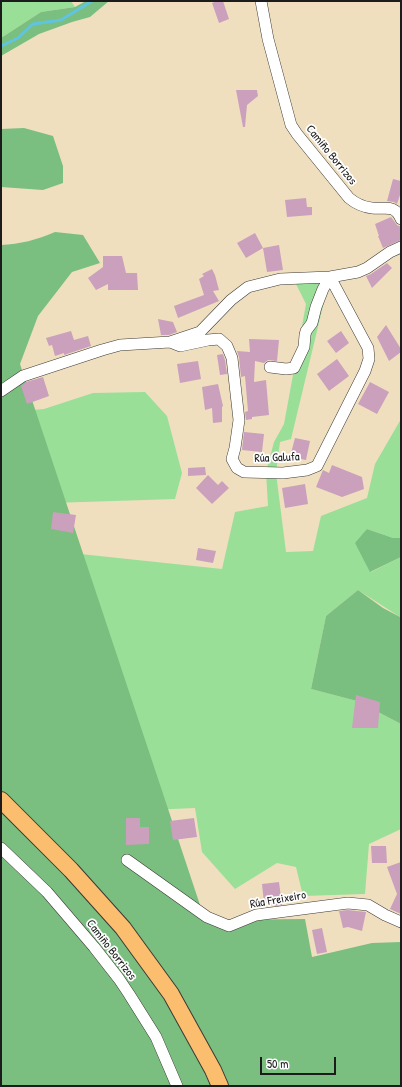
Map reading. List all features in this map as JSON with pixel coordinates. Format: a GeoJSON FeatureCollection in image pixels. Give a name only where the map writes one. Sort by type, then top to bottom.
{"type":"FeatureCollection","features":[{"type":"Feature","properties":{"kind":"highway"},"geometry":{"type":"LineString","coordinates":[[1,800],[71,870],[123,928],[171,994],[213,1070],[220,1086]]}},
{"type":"Feature","properties":{"kind":"street","name":"Camiño Borrizos"},"geometry":{"type":"LineString","coordinates":[[261,1],[268,39],[291,125],[349,198],[355,203],[372,208],[391,208],[398,213],[401,219]]}},
{"type":"Feature","properties":{"kind":"street","name":"Rúa Galufa"},"geometry":{"type":"LineString","coordinates":[[1,391],[23,376],[120,345],[170,342],[200,332],[230,300],[248,287],[280,279],[330,277],[358,272],[368,268],[390,252],[401,247]]}},
{"type":"Feature","properties":{"kind":"street","name":"Rúa Galufa"},"geometry":{"type":"LineString","coordinates":[[170,342],[180,346],[208,340],[219,340],[227,346],[232,358],[239,420],[232,460],[237,468],[244,472],[283,473],[307,470],[318,466],[365,371],[369,359],[368,348],[330,277]]}},
{"type":"Feature","properties":{"kind":"street"},"geometry":{"type":"LineString","coordinates":[[270,367],[286,369],[294,368],[304,347],[306,330],[312,323],[323,289],[330,277]]}},
{"type":"Feature","properties":{"kind":"street","name":"Camiño Borrizos"},"geometry":{"type":"LineString","coordinates":[[1,848],[47,892],[119,979],[156,1037],[177,1086]]}},
{"type":"Feature","properties":{"kind":"street","name":"Rúa Freixeiro"},"geometry":{"type":"LineString","coordinates":[[127,860],[208,917],[229,926],[256,914],[348,903],[368,905],[401,922]]}},
{"type":"Feature","properties":{"kind":"green space"},"geometry":{"type":"Polygon","coordinates":[[[1,1],[71,1],[75,7],[41,12],[1,38],[1,1]]]}},
{"type":"Feature","properties":{"kind":"green space"},"geometry":{"type":"Polygon","coordinates":[[[86,1],[109,1],[90,17],[39,34],[1,56],[1,38],[41,12],[75,7],[86,1]]]}},
{"type":"Feature","properties":{"kind":"green space"},"geometry":{"type":"Polygon","coordinates":[[[24,128],[53,136],[63,166],[63,183],[43,190],[1,187],[1,129],[24,128]]]}},
{"type":"Feature","properties":{"kind":"green space"},"geometry":{"type":"Polygon","coordinates":[[[55,232],[83,235],[100,263],[72,272],[38,316],[20,364],[205,920],[305,919],[312,957],[372,943],[401,942],[401,1086],[1,1086],[1,245],[28,241],[55,232]]]}},
{"type":"Feature","properties":{"kind":"green space"},"geometry":{"type":"Polygon","coordinates":[[[291,274],[330,277],[291,439],[280,442],[276,473],[286,552],[313,551],[321,516],[367,498],[375,464],[401,419],[401,538],[393,538],[367,529],[371,572],[401,557],[401,616],[400,617],[358,590],[326,616],[311,689],[357,701],[401,724],[401,829],[369,844],[365,894],[303,896],[296,867],[277,863],[235,889],[202,852],[195,808],[127,811],[71,553],[222,569],[235,512],[268,506],[266,472],[274,442],[284,424],[306,304],[291,274]]]}},
{"type":"Feature","properties":{"kind":"green space"},"geometry":{"type":"Polygon","coordinates":[[[145,392],[167,416],[182,473],[175,499],[52,503],[10,412],[44,409],[93,393],[145,392]]]}},
{"type":"Feature","properties":{"kind":"green space"},"geometry":{"type":"Polygon","coordinates":[[[367,529],[393,538],[401,538],[401,557],[370,572],[355,543],[367,529]]]}},
{"type":"Feature","properties":{"kind":"green space"},"geometry":{"type":"Polygon","coordinates":[[[358,590],[383,608],[400,617],[401,616],[401,724],[357,701],[311,689],[326,616],[358,590]]]}},
{"type":"Feature","properties":{"kind":"building"},"geometry":{"type":"Polygon","coordinates":[[[223,1],[229,19],[219,23],[212,3],[223,1]]]}},
{"type":"Feature","properties":{"kind":"building"},"geometry":{"type":"Polygon","coordinates":[[[236,90],[257,90],[258,96],[247,105],[245,127],[243,127],[236,90]]]}},
{"type":"Feature","properties":{"kind":"building"},"geometry":{"type":"Polygon","coordinates":[[[393,179],[401,181],[401,192],[397,204],[387,201],[393,179]]]}},
{"type":"Feature","properties":{"kind":"building"},"geometry":{"type":"Polygon","coordinates":[[[306,198],[307,207],[312,207],[312,215],[287,217],[285,200],[306,198]]]}},
{"type":"Feature","properties":{"kind":"building"},"geometry":{"type":"Polygon","coordinates":[[[391,217],[397,225],[401,227],[401,240],[383,248],[375,224],[391,217]]]}},
{"type":"Feature","properties":{"kind":"building"},"geometry":{"type":"Polygon","coordinates":[[[255,233],[263,248],[246,258],[237,243],[255,233]]]}},
{"type":"Feature","properties":{"kind":"building"},"geometry":{"type":"Polygon","coordinates":[[[279,245],[283,270],[267,272],[263,248],[279,245]]]}},
{"type":"Feature","properties":{"kind":"building"},"geometry":{"type":"Polygon","coordinates":[[[103,256],[122,256],[126,273],[137,273],[138,290],[108,290],[108,284],[96,290],[88,278],[103,267],[103,256]]]}},
{"type":"Feature","properties":{"kind":"building"},"geometry":{"type":"Polygon","coordinates":[[[387,263],[392,268],[372,288],[366,276],[387,263]]]}},
{"type":"Feature","properties":{"kind":"building"},"geometry":{"type":"Polygon","coordinates":[[[212,269],[219,290],[213,291],[219,301],[178,318],[174,306],[204,295],[199,279],[204,276],[202,274],[212,269]]]}},
{"type":"Feature","properties":{"kind":"building"},"geometry":{"type":"Polygon","coordinates":[[[158,319],[173,322],[177,332],[169,335],[161,335],[158,319]]]}},
{"type":"Feature","properties":{"kind":"building"},"geometry":{"type":"Polygon","coordinates":[[[386,325],[401,349],[401,352],[389,361],[377,337],[386,325]]]}},
{"type":"Feature","properties":{"kind":"building"},"geometry":{"type":"Polygon","coordinates":[[[71,331],[74,340],[88,336],[91,346],[64,355],[64,353],[55,356],[52,345],[49,346],[46,338],[71,331]]]}},
{"type":"Feature","properties":{"kind":"building"},"geometry":{"type":"Polygon","coordinates":[[[341,331],[349,343],[336,353],[327,341],[341,331]]]}},
{"type":"Feature","properties":{"kind":"building"},"geometry":{"type":"Polygon","coordinates":[[[249,339],[279,340],[277,361],[268,360],[264,363],[255,361],[254,382],[266,380],[269,415],[252,417],[252,419],[246,420],[245,412],[248,411],[245,376],[241,377],[237,351],[250,352],[249,339]]]}},
{"type":"Feature","properties":{"kind":"building"},"geometry":{"type":"Polygon","coordinates":[[[223,354],[227,374],[220,375],[217,355],[223,354]]]}},
{"type":"Feature","properties":{"kind":"building"},"geometry":{"type":"Polygon","coordinates":[[[337,359],[349,376],[329,391],[317,374],[337,359]]]}},
{"type":"Feature","properties":{"kind":"building"},"geometry":{"type":"Polygon","coordinates":[[[198,361],[201,379],[180,383],[177,364],[198,361]]]}},
{"type":"Feature","properties":{"kind":"building"},"geometry":{"type":"Polygon","coordinates":[[[43,377],[49,396],[27,404],[21,386],[26,382],[43,377]]]}},
{"type":"Feature","properties":{"kind":"building"},"geometry":{"type":"Polygon","coordinates":[[[370,382],[389,392],[377,414],[358,404],[370,382]]]}},
{"type":"Feature","properties":{"kind":"building"},"geometry":{"type":"Polygon","coordinates":[[[218,384],[223,406],[222,422],[213,423],[212,408],[205,410],[202,387],[218,384]]]}},
{"type":"Feature","properties":{"kind":"building"},"geometry":{"type":"Polygon","coordinates":[[[244,432],[264,434],[262,452],[242,450],[244,432]]]}},
{"type":"Feature","properties":{"kind":"building"},"geometry":{"type":"Polygon","coordinates":[[[295,438],[310,441],[306,460],[290,457],[295,438]]]}},
{"type":"Feature","properties":{"kind":"building"},"geometry":{"type":"Polygon","coordinates":[[[332,465],[362,477],[364,489],[342,497],[316,487],[323,470],[329,473],[332,465]]]}},
{"type":"Feature","properties":{"kind":"building"},"geometry":{"type":"Polygon","coordinates":[[[205,467],[206,475],[188,476],[188,468],[205,467]]]}},
{"type":"Feature","properties":{"kind":"building"},"geometry":{"type":"Polygon","coordinates":[[[208,475],[218,485],[222,481],[229,488],[212,504],[196,488],[208,475]]]}},
{"type":"Feature","properties":{"kind":"building"},"geometry":{"type":"Polygon","coordinates":[[[305,484],[308,504],[285,508],[282,488],[305,484]]]}},
{"type":"Feature","properties":{"kind":"building"},"geometry":{"type":"Polygon","coordinates":[[[53,512],[76,515],[73,533],[51,529],[53,512]]]}},
{"type":"Feature","properties":{"kind":"building"},"geometry":{"type":"Polygon","coordinates":[[[198,548],[216,551],[213,563],[196,560],[198,548]]]}},
{"type":"Feature","properties":{"kind":"building"},"geometry":{"type":"Polygon","coordinates":[[[356,695],[380,702],[378,728],[352,728],[356,695]]]}},
{"type":"Feature","properties":{"kind":"building"},"geometry":{"type":"Polygon","coordinates":[[[126,818],[140,818],[140,827],[149,827],[149,844],[126,845],[126,818]]]}},
{"type":"Feature","properties":{"kind":"building"},"geometry":{"type":"Polygon","coordinates":[[[194,818],[197,837],[173,840],[170,821],[194,818]]]}},
{"type":"Feature","properties":{"kind":"building"},"geometry":{"type":"Polygon","coordinates":[[[371,846],[386,846],[387,863],[372,863],[371,846]]]}},
{"type":"Feature","properties":{"kind":"building"},"geometry":{"type":"Polygon","coordinates":[[[401,862],[401,914],[390,909],[397,894],[387,867],[401,862]]]}},
{"type":"Feature","properties":{"kind":"building"},"geometry":{"type":"Polygon","coordinates":[[[279,882],[282,905],[274,906],[273,902],[264,903],[262,884],[279,882]]]}},
{"type":"Feature","properties":{"kind":"building"},"geometry":{"type":"Polygon","coordinates":[[[348,910],[366,912],[362,931],[348,927],[343,928],[339,911],[348,910]]]}},
{"type":"Feature","properties":{"kind":"building"},"geometry":{"type":"Polygon","coordinates":[[[322,928],[327,952],[317,954],[312,930],[322,928]]]}},
{"type":"Feature","properties":{"kind":"waterway"},"geometry":{"type":"LineString","coordinates":[[1,46],[18,38],[33,24],[61,20],[92,1]]}}]}
